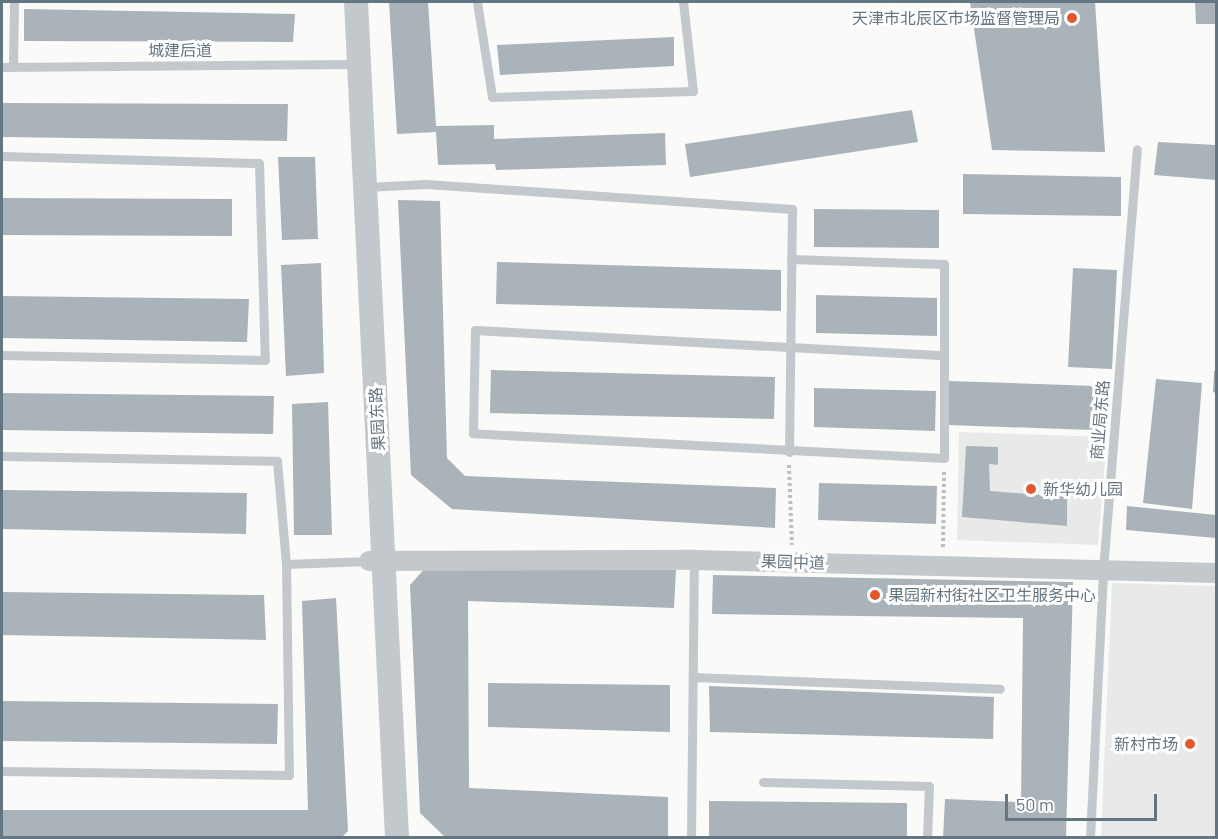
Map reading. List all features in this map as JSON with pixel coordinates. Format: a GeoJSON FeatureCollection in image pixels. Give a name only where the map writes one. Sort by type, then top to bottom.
{"type":"FeatureCollection","features":[{"type":"Feature","properties":{"kind":"street","name":"果园东路"},"geometry":{"type":"LineString","coordinates":[[344,2],[353,64],[377,562],[397,837]]}},
{"type":"Feature","properties":{"kind":"street","name":"果园东路"},"geometry":{"type":"LineString","coordinates":[[353,64],[356,2]]}},
{"type":"Feature","properties":{"kind":"street","name":"果园中道"},"geometry":{"type":"LineString","coordinates":[[377,562],[694,560],[1216,573]]}},
{"type":"Feature","properties":{"kind":"street","name":"果园东路"},"geometry":{"type":"LineString","coordinates":[[377,562],[381,837]]}},
{"type":"Feature","properties":{"kind":"lane"},"geometry":{"type":"LineString","coordinates":[[14,2],[14,67]]}},
{"type":"Feature","properties":{"kind":"lane"},"geometry":{"type":"LineString","coordinates":[[477,2],[492,97],[693,91],[682,2]]}},
{"type":"Feature","properties":{"kind":"lane","name":"城建后道"},"geometry":{"type":"LineString","coordinates":[[2,67],[353,64]]}},
{"type":"Feature","properties":{"kind":"lane","name":"商业局东路"},"geometry":{"type":"LineString","coordinates":[[1090,837],[1102,570],[1137,149]]}},
{"type":"Feature","properties":{"kind":"lane"},"geometry":{"type":"LineString","coordinates":[[2,156],[259,162],[265,360],[2,355]]}},
{"type":"Feature","properties":{"kind":"lane"},"geometry":{"type":"LineString","coordinates":[[360,188],[426,184],[792,209],[789,453]]}},
{"type":"Feature","properties":{"kind":"lane"},"geometry":{"type":"LineString","coordinates":[[791,259],[944,264],[944,458],[789,453],[473,433],[475,330],[943,355]]}},
{"type":"Feature","properties":{"kind":"lane"},"geometry":{"type":"LineString","coordinates":[[2,456],[277,461],[286,564],[289,775],[2,771]]}},
{"type":"Feature","properties":{"kind":"lane"},"geometry":{"type":"LineString","coordinates":[[691,837],[694,560]]}},
{"type":"Feature","properties":{"kind":"lane"},"geometry":{"type":"LineString","coordinates":[[286,564],[377,562]]}},
{"type":"Feature","properties":{"kind":"lane"},"geometry":{"type":"LineString","coordinates":[[693,677],[1000,689]]}},
{"type":"Feature","properties":{"kind":"lane"},"geometry":{"type":"LineString","coordinates":[[763,782],[929,786],[927,837]]}},
{"type":"Feature","properties":{"kind":"path"},"geometry":{"type":"LineString","coordinates":[[789,453],[792,562]]}},
{"type":"Feature","properties":{"kind":"path"},"geometry":{"type":"LineString","coordinates":[[943,567],[944,458]]}},
{"type":"Feature","properties":{"kind":"shaded area","name":"新华幼儿园"},"geometry":{"type":"Polygon","coordinates":[[[959,432],[1107,437],[1098,545],[957,540],[959,432]]]}},
{"type":"Feature","properties":{"kind":"shaded area","name":"新村市场"},"geometry":{"type":"Polygon","coordinates":[[[1112,583],[1216,586],[1216,837],[1101,837],[1112,583]]]}},
{"type":"Feature","properties":{"kind":"building"},"geometry":{"type":"Polygon","coordinates":[[[389,2],[428,2],[436,126],[494,125],[494,139],[665,133],[666,165],[496,170],[495,164],[438,165],[436,132],[397,134],[389,2]]]}},
{"type":"Feature","properties":{"kind":"building"},"geometry":{"type":"Polygon","coordinates":[[[970,2],[1095,2],[1105,152],[992,150],[970,2]]]}},
{"type":"Feature","properties":{"kind":"building"},"geometry":{"type":"Polygon","coordinates":[[[1195,2],[1216,2],[1216,24],[1196,24],[1195,2]]]}},
{"type":"Feature","properties":{"kind":"building"},"geometry":{"type":"Polygon","coordinates":[[[24,9],[295,14],[293,42],[24,41],[24,9]]]}},
{"type":"Feature","properties":{"kind":"building"},"geometry":{"type":"Polygon","coordinates":[[[674,37],[674,66],[500,75],[497,45],[674,37]]]}},
{"type":"Feature","properties":{"kind":"building"},"geometry":{"type":"Polygon","coordinates":[[[2,103],[288,104],[287,141],[2,137],[2,103]]]}},
{"type":"Feature","properties":{"kind":"building"},"geometry":{"type":"Polygon","coordinates":[[[912,110],[918,142],[690,177],[685,144],[912,110]]]}},
{"type":"Feature","properties":{"kind":"building"},"geometry":{"type":"Polygon","coordinates":[[[1158,142],[1216,145],[1216,180],[1154,175],[1158,142]]]}},
{"type":"Feature","properties":{"kind":"building"},"geometry":{"type":"Polygon","coordinates":[[[278,157],[315,157],[318,239],[282,240],[278,157]]]}},
{"type":"Feature","properties":{"kind":"building"},"geometry":{"type":"Polygon","coordinates":[[[963,174],[1121,177],[1121,216],[963,214],[963,174]]]}},
{"type":"Feature","properties":{"kind":"building"},"geometry":{"type":"Polygon","coordinates":[[[2,198],[232,199],[232,236],[2,235],[2,198]]]}},
{"type":"Feature","properties":{"kind":"building"},"geometry":{"type":"Polygon","coordinates":[[[398,200],[440,201],[447,458],[465,476],[776,488],[775,528],[452,509],[411,475],[398,200]]]}},
{"type":"Feature","properties":{"kind":"building"},"geometry":{"type":"Polygon","coordinates":[[[814,209],[939,210],[939,248],[814,247],[814,209]]]}},
{"type":"Feature","properties":{"kind":"building"},"geometry":{"type":"Polygon","coordinates":[[[497,262],[781,270],[781,311],[496,304],[497,262]]]}},
{"type":"Feature","properties":{"kind":"building"},"geometry":{"type":"Polygon","coordinates":[[[321,263],[324,373],[286,376],[281,265],[321,263]]]}},
{"type":"Feature","properties":{"kind":"building"},"geometry":{"type":"Polygon","coordinates":[[[1073,268],[1117,270],[1112,369],[1068,367],[1073,268]]]}},
{"type":"Feature","properties":{"kind":"building"},"geometry":{"type":"Polygon","coordinates":[[[816,295],[937,298],[937,336],[816,333],[816,295]]]}},
{"type":"Feature","properties":{"kind":"building"},"geometry":{"type":"Polygon","coordinates":[[[2,296],[249,299],[247,342],[2,338],[2,296]]]}},
{"type":"Feature","properties":{"kind":"building"},"geometry":{"type":"Polygon","coordinates":[[[491,370],[775,377],[774,419],[490,413],[491,370]]]}},
{"type":"Feature","properties":{"kind":"building"},"geometry":{"type":"Polygon","coordinates":[[[1214,371],[1216,371],[1216,393],[1213,392],[1214,371]]]}},
{"type":"Feature","properties":{"kind":"building"},"geometry":{"type":"Polygon","coordinates":[[[1156,379],[1202,383],[1192,509],[1143,503],[1156,379]]]}},
{"type":"Feature","properties":{"kind":"building"},"geometry":{"type":"Polygon","coordinates":[[[948,381],[1096,386],[1092,430],[948,425],[948,381]]]}},
{"type":"Feature","properties":{"kind":"building"},"geometry":{"type":"Polygon","coordinates":[[[814,388],[936,391],[935,431],[814,427],[814,388]]]}},
{"type":"Feature","properties":{"kind":"building"},"geometry":{"type":"Polygon","coordinates":[[[2,393],[274,396],[273,434],[2,430],[2,393]]]}},
{"type":"Feature","properties":{"kind":"building"},"geometry":{"type":"Polygon","coordinates":[[[328,402],[332,535],[294,535],[292,404],[328,402]]]}},
{"type":"Feature","properties":{"kind":"building"},"geometry":{"type":"Polygon","coordinates":[[[966,446],[998,447],[998,465],[989,464],[990,491],[1067,497],[1067,526],[962,517],[966,446]]]}},
{"type":"Feature","properties":{"kind":"building"},"geometry":{"type":"Polygon","coordinates":[[[819,483],[937,486],[936,524],[818,520],[819,483]]]}},
{"type":"Feature","properties":{"kind":"building"},"geometry":{"type":"Polygon","coordinates":[[[2,490],[247,493],[246,534],[2,529],[2,490]]]}},
{"type":"Feature","properties":{"kind":"building"},"geometry":{"type":"Polygon","coordinates":[[[1127,506],[1216,515],[1216,538],[1126,530],[1127,506]]]}},
{"type":"Feature","properties":{"kind":"building"},"geometry":{"type":"Polygon","coordinates":[[[427,566],[676,570],[674,608],[468,601],[469,788],[668,797],[668,838],[445,837],[420,813],[410,585],[427,566]]]}},
{"type":"Feature","properties":{"kind":"building"},"geometry":{"type":"Polygon","coordinates":[[[713,575],[1073,582],[1066,838],[943,838],[945,799],[1021,802],[1023,618],[712,614],[713,575]]]}},
{"type":"Feature","properties":{"kind":"building"},"geometry":{"type":"Polygon","coordinates":[[[2,592],[264,595],[266,640],[2,635],[2,592]]]}},
{"type":"Feature","properties":{"kind":"building"},"geometry":{"type":"Polygon","coordinates":[[[336,598],[348,831],[341,838],[2,838],[2,810],[308,810],[302,601],[336,598]]]}},
{"type":"Feature","properties":{"kind":"building"},"geometry":{"type":"Polygon","coordinates":[[[488,683],[670,685],[670,732],[488,727],[488,683]]]}},
{"type":"Feature","properties":{"kind":"building"},"geometry":{"type":"Polygon","coordinates":[[[709,686],[994,697],[993,739],[710,732],[709,686]]]}},
{"type":"Feature","properties":{"kind":"building"},"geometry":{"type":"Polygon","coordinates":[[[2,701],[278,704],[277,744],[2,741],[2,701]]]}},
{"type":"Feature","properties":{"kind":"building"},"geometry":{"type":"Polygon","coordinates":[[[709,801],[907,803],[907,838],[709,838],[709,801]]]}},
{"type":"Feature","properties":{"kind":"place","name":"天津市北辰区市场监督管理局"},"geometry":{"type":"Point","coordinates":[1072,18]}},
{"type":"Feature","properties":{"kind":"place","name":"新华幼儿园"},"geometry":{"type":"Point","coordinates":[1031,489]}},
{"type":"Feature","properties":{"kind":"place","name":"果园新村街社区卫生服务中心"},"geometry":{"type":"Point","coordinates":[875,595]}},
{"type":"Feature","properties":{"kind":"place","name":"新村市场"},"geometry":{"type":"Point","coordinates":[1190,744]}}]}
